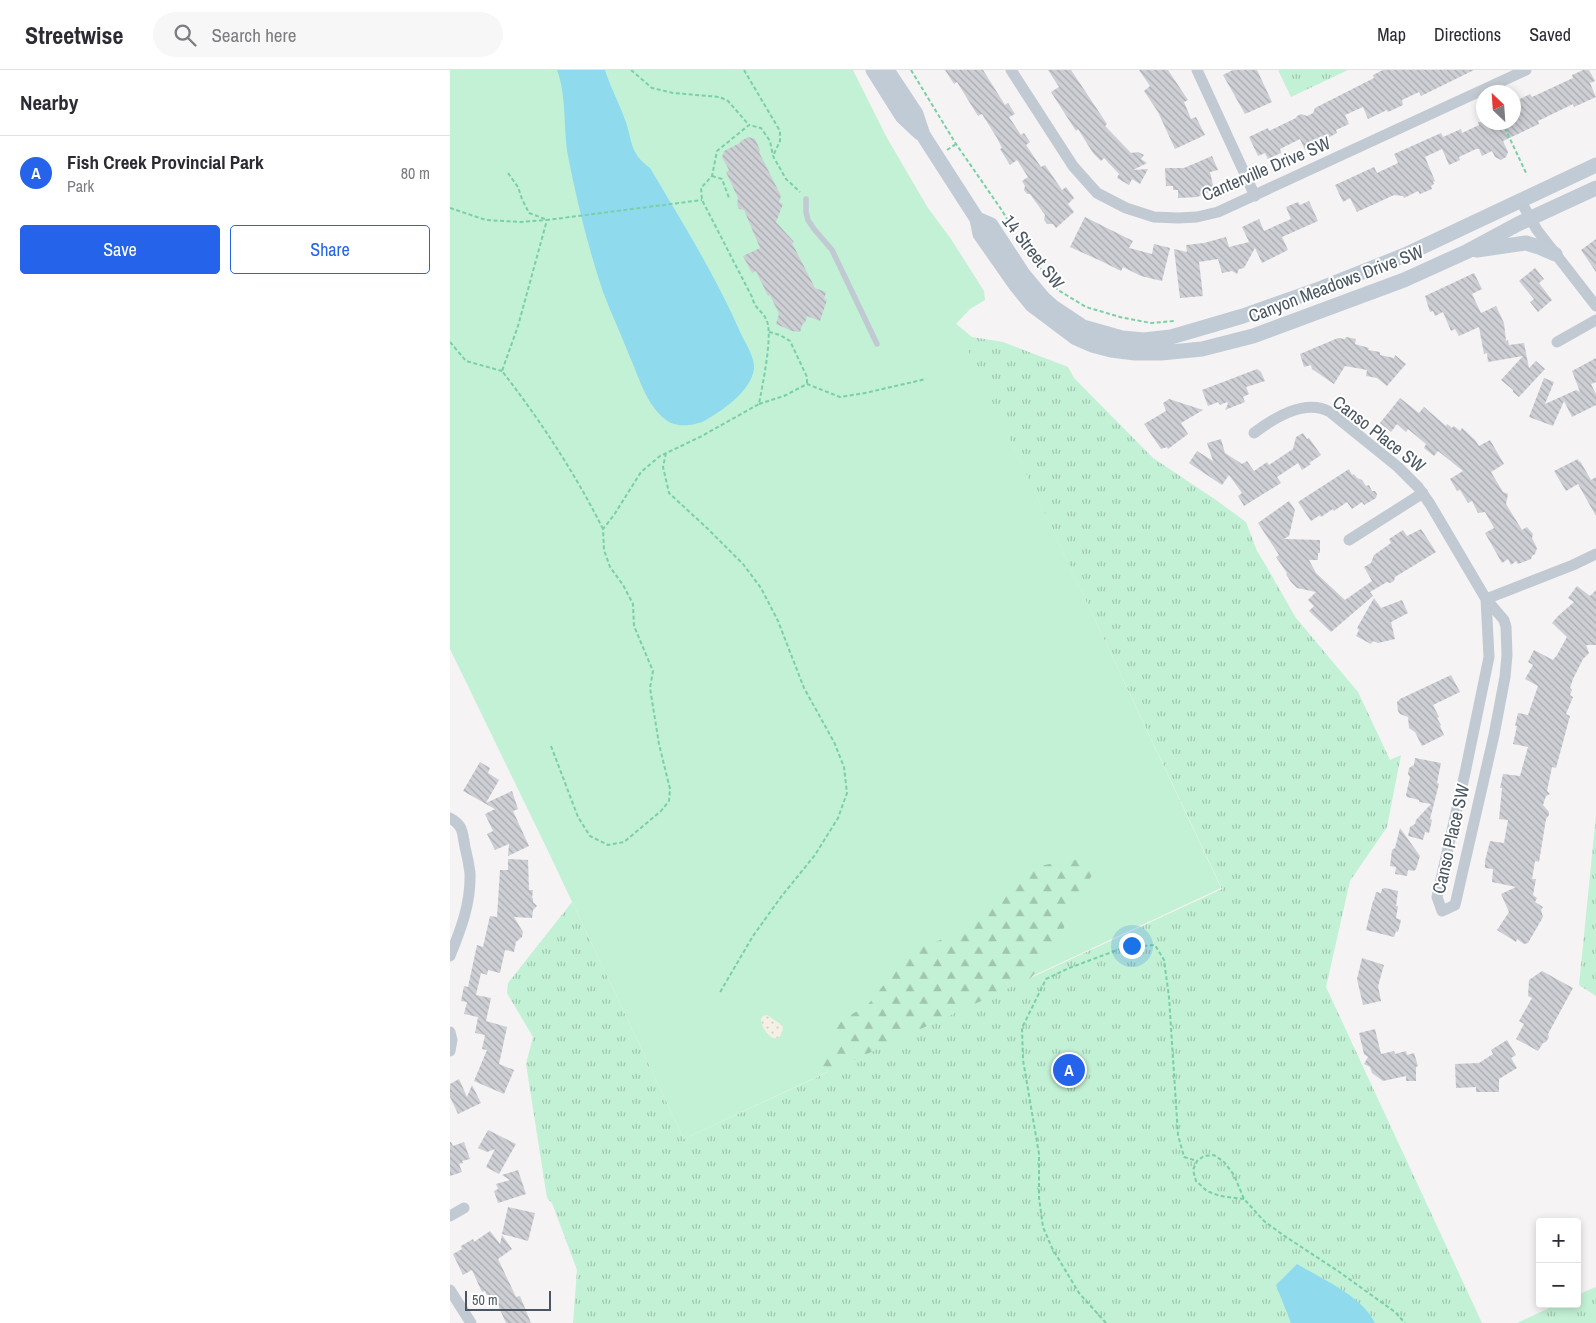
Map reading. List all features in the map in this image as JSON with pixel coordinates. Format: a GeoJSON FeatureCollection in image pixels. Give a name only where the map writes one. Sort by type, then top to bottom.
{"type":"FeatureCollection","features":[{"type":"Feature","properties":{"kind":"main road","name":"14 Street SW"},"geometry":{"type":"LineString","coordinates":[[872,70],[902,116],[923,135]]}},
{"type":"Feature","properties":{"kind":"main road","name":"14 Street SW"},"geometry":{"type":"LineString","coordinates":[[887,70],[916,114],[923,135],[977,219],[980,234],[1015,284],[1032,305],[1080,332]]}},
{"type":"Feature","properties":{"kind":"main road","name":"Canyon Meadows Drive SW"},"geometry":{"type":"LineString","coordinates":[[1080,332],[1144,340],[1181,334],[1243,316],[1322,288],[1405,254],[1596,165]]}},
{"type":"Feature","properties":{"kind":"main road","name":"Canyon Meadows Drive SW"},"geometry":{"type":"LineString","coordinates":[[1080,332],[1102,347],[1135,352],[1161,353],[1202,349],[1253,336],[1404,280],[1466,252],[1530,218],[1596,188]]}},
{"type":"Feature","properties":{"kind":"main road"},"geometry":{"type":"LineString","coordinates":[[1466,252],[1526,243],[1555,254]]}},
{"type":"Feature","properties":{"kind":"street","name":"Canterville Drive SW"},"geometry":{"type":"LineString","coordinates":[[1011,70],[1073,166],[1097,193],[1126,208],[1154,217],[1178,218],[1197,217],[1218,212],[1526,70]]}},
{"type":"Feature","properties":{"kind":"street"},"geometry":{"type":"LineString","coordinates":[[1197,70],[1255,196]]}},
{"type":"Feature","properties":{"kind":"street"},"geometry":{"type":"LineString","coordinates":[[1520,200],[1537,230],[1596,306]]}},
{"type":"Feature","properties":{"kind":"street"},"geometry":{"type":"LineString","coordinates":[[1557,342],[1596,320]]}},
{"type":"Feature","properties":{"kind":"street","name":"Canso Place SW"},"geometry":{"type":"LineString","coordinates":[[1254,433],[1269,421],[1310,406],[1324,409],[1398,467],[1423,493],[1486,599],[1504,620],[1508,632],[1507,655],[1505,677],[1494,735],[1455,905],[1442,911],[1437,898],[1489,657],[1486,599]]}},
{"type":"Feature","properties":{"kind":"street"},"geometry":{"type":"LineString","coordinates":[[1349,540],[1423,493]]}},
{"type":"Feature","properties":{"kind":"street"},"geometry":{"type":"LineString","coordinates":[[1486,599],[1596,554]]}},
{"type":"Feature","properties":{"kind":"street","name":"Canso Place SW"},"geometry":{"type":"LineString","coordinates":[[1465,773],[1483,777]]}},
{"type":"Feature","properties":{"kind":"street"},"geometry":{"type":"LineString","coordinates":[[450,818],[460,824],[463,832],[470,872],[469,897],[463,922],[450,956]]}},
{"type":"Feature","properties":{"kind":"street"},"geometry":{"type":"LineString","coordinates":[[450,1032],[452,1040],[450,1051]]}},
{"type":"Feature","properties":{"kind":"street"},"geometry":{"type":"LineString","coordinates":[[450,1216],[464,1208]]}},
{"type":"Feature","properties":{"kind":"street"},"geometry":{"type":"LineString","coordinates":[[450,1290],[471,1323]]}},
{"type":"Feature","properties":{"kind":"lane"},"geometry":{"type":"LineString","coordinates":[[806,199],[808,220],[832,250],[877,344]]}},
{"type":"Feature","properties":{"kind":"path"},"geometry":{"type":"LineString","coordinates":[[631,70],[652,88],[673,94],[720,97],[728,101],[749,125],[762,128],[770,141],[773,156],[786,179],[806,199]]}},
{"type":"Feature","properties":{"kind":"path"},"geometry":{"type":"LineString","coordinates":[[744,70],[780,130],[780,141],[773,156]]}},
{"type":"Feature","properties":{"kind":"path"},"geometry":{"type":"LineString","coordinates":[[911,70],[956,144],[1001,209],[1027,252],[1058,290],[1086,307],[1120,317],[1150,323],[1177,321]]}},
{"type":"Feature","properties":{"kind":"path"},"geometry":{"type":"LineString","coordinates":[[749,125],[716,151],[712,176],[701,188],[702,200],[752,297],[755,307],[767,319],[770,332],[759,404]]}},
{"type":"Feature","properties":{"kind":"path"},"geometry":{"type":"LineString","coordinates":[[1506,130],[1527,175]]}},
{"type":"Feature","properties":{"kind":"path"},"geometry":{"type":"LineString","coordinates":[[947,150],[956,144]]}},
{"type":"Feature","properties":{"kind":"path"},"geometry":{"type":"LineString","coordinates":[[508,173],[518,186],[529,213],[547,220]]}},
{"type":"Feature","properties":{"kind":"path"},"geometry":{"type":"LineString","coordinates":[[712,176],[722,179],[729,198]]}},
{"type":"Feature","properties":{"kind":"path"},"geometry":{"type":"LineString","coordinates":[[450,208],[486,220],[521,222],[702,200]]}},
{"type":"Feature","properties":{"kind":"path"},"geometry":{"type":"LineString","coordinates":[[502,371],[518,326],[547,220]]}},
{"type":"Feature","properties":{"kind":"path"},"geometry":{"type":"LineString","coordinates":[[603,529],[614,515],[640,472],[660,456],[759,404],[784,396],[806,384],[808,377],[790,341],[770,332]]}},
{"type":"Feature","properties":{"kind":"path"},"geometry":{"type":"LineString","coordinates":[[450,342],[466,361],[502,371],[531,408],[590,503],[603,529],[604,550],[610,567],[623,585],[633,604],[634,626],[653,671],[650,688],[659,744],[670,789],[669,801],[661,811],[624,842],[608,846],[590,836],[578,817],[551,746]]}},
{"type":"Feature","properties":{"kind":"path"},"geometry":{"type":"LineString","coordinates":[[806,384],[840,397],[926,379]]}},
{"type":"Feature","properties":{"kind":"path"},"geometry":{"type":"LineString","coordinates":[[666,453],[663,467],[669,493],[708,528],[743,564],[761,588],[778,621],[804,688],[834,742],[844,767],[847,793],[838,818],[816,855],[781,896],[753,936],[719,994]]}},
{"type":"Feature","properties":{"kind":"path"},"geometry":{"type":"LineString","coordinates":[[1106,1323],[1079,1293],[1052,1248],[1043,1227],[1039,1198],[1039,1154],[1023,1060],[1022,1028],[1046,979],[1069,968],[1123,948],[1155,945],[1164,960],[1169,997],[1178,1135],[1184,1158],[1197,1161]]}},
{"type":"Feature","properties":{"kind":"path"},"geometry":{"type":"LineString","coordinates":[[1244,1199],[1220,1196],[1206,1191],[1196,1181],[1193,1170],[1197,1161],[1204,1156],[1214,1155],[1224,1162],[1234,1175],[1244,1199],[1264,1221],[1395,1312],[1405,1323]]}},
{"type":"Feature","properties":{"kind":"green space"},"geometry":{"type":"Polygon","coordinates":[[[450,70],[853,70],[887,138],[928,208],[951,239],[984,291],[985,300],[970,309],[956,324],[1221,888],[684,1139],[450,649],[450,70]]]}},
{"type":"Feature","properties":{"kind":"green space"},"geometry":{"type":"Polygon","coordinates":[[[1278,70],[1348,70],[1291,97],[1278,70]]]}},
{"type":"Feature","properties":{"kind":"green space"},"geometry":{"type":"Polygon","coordinates":[[[955,323],[972,337],[1003,342],[1068,367],[1074,378],[1153,458],[1246,522],[1257,551],[1296,618],[1358,692],[1390,760],[1401,755],[1387,827],[1350,881],[1326,987],[1482,1323],[573,1323],[577,1270],[552,1203],[547,1198],[526,1064],[533,1037],[507,993],[508,983],[572,902],[684,1139],[1222,889],[955,323]]]}},
{"type":"Feature","properties":{"kind":"green space"},"geometry":{"type":"Polygon","coordinates":[[[1596,815],[1596,996],[1579,985],[1596,815]]]}},
{"type":"Feature","properties":{"kind":"green space"},"geometry":{"type":"Polygon","coordinates":[[[1092,857],[1095,866],[1094,872],[1074,904],[1057,944],[1028,982],[829,1074],[824,1069],[822,1061],[832,1046],[840,1023],[867,1005],[897,968],[915,951],[925,945],[950,936],[975,916],[1009,883],[1025,872],[1048,864],[1092,857]]]}},
{"type":"Feature","properties":{"kind":"green space"},"geometry":{"type":"Polygon","coordinates":[[[1596,1287],[1596,1323],[1517,1323],[1549,1308],[1581,1308],[1581,1293],[1596,1287]]]}},
{"type":"Feature","properties":{"kind":"sand"},"geometry":{"type":"Polygon","coordinates":[[[767,1015],[783,1027],[778,1038],[771,1037],[764,1029],[761,1019],[767,1015]]]}},
{"type":"Feature","properties":{"kind":"water"},"geometry":{"type":"Polygon","coordinates":[[[557,70],[605,70],[627,125],[634,151],[650,168],[698,250],[721,291],[752,356],[754,369],[748,385],[728,405],[702,422],[691,425],[670,423],[653,407],[609,308],[592,258],[575,190],[568,156],[564,102],[557,70]]]}},
{"type":"Feature","properties":{"kind":"water"},"geometry":{"type":"Polygon","coordinates":[[[1297,1264],[1351,1296],[1369,1313],[1375,1323],[1291,1323],[1276,1285],[1297,1264]]]}},
{"type":"Feature","properties":{"kind":"building"},"geometry":{"type":"Polygon","coordinates":[[[945,70],[983,70],[1005,105],[1008,103],[1015,114],[1009,117],[1021,135],[1024,133],[1030,142],[1026,145],[1041,167],[1045,165],[1062,190],[1066,187],[1074,198],[1068,204],[1074,212],[1056,228],[1053,224],[1047,224],[1044,220],[1045,215],[1030,194],[1027,194],[1024,190],[1025,186],[1022,181],[1028,177],[1017,160],[1010,165],[1000,149],[1002,148],[997,138],[982,114],[978,116],[957,82],[954,84],[945,70]]]}},
{"type":"Feature","properties":{"kind":"building"},"geometry":{"type":"Polygon","coordinates":[[[1048,70],[1071,70],[1107,124],[1105,126],[1131,153],[1138,152],[1144,155],[1141,159],[1147,163],[1133,170],[1148,169],[1140,184],[1132,179],[1129,185],[1117,178],[1119,174],[1104,158],[1101,161],[1093,153],[1078,129],[1076,131],[1051,92],[1059,87],[1048,70]]]}},
{"type":"Feature","properties":{"kind":"building"},"geometry":{"type":"Polygon","coordinates":[[[1139,70],[1168,70],[1188,100],[1184,102],[1191,119],[1196,117],[1205,135],[1175,149],[1158,112],[1144,91],[1150,86],[1139,70]]]}},
{"type":"Feature","properties":{"kind":"building"},"geometry":{"type":"Polygon","coordinates":[[[1233,70],[1257,70],[1272,102],[1245,114],[1223,75],[1233,70]]]}},
{"type":"Feature","properties":{"kind":"building"},"geometry":{"type":"Polygon","coordinates":[[[1383,70],[1474,70],[1421,96],[1419,92],[1402,100],[1403,105],[1368,119],[1363,107],[1345,115],[1349,124],[1336,130],[1337,133],[1305,150],[1300,139],[1280,149],[1281,153],[1268,159],[1265,153],[1258,156],[1249,137],[1268,128],[1269,131],[1301,114],[1307,116],[1313,113],[1315,108],[1374,78],[1373,75],[1383,70]]]}},
{"type":"Feature","properties":{"kind":"building"},"geometry":{"type":"Polygon","coordinates":[[[1583,70],[1589,70],[1595,81],[1590,83],[1596,97],[1574,107],[1573,104],[1538,121],[1539,124],[1503,141],[1508,152],[1506,157],[1501,160],[1495,157],[1492,151],[1482,156],[1479,149],[1476,149],[1459,157],[1460,160],[1449,165],[1442,149],[1425,157],[1435,181],[1431,186],[1432,189],[1420,194],[1418,191],[1404,198],[1403,196],[1394,195],[1357,212],[1350,198],[1343,202],[1335,185],[1374,167],[1377,173],[1398,163],[1394,154],[1441,133],[1443,137],[1461,129],[1462,133],[1476,126],[1476,130],[1521,130],[1521,98],[1530,94],[1532,97],[1573,78],[1572,75],[1583,70]]]}},
{"type":"Feature","properties":{"kind":"building"},"geometry":{"type":"Polygon","coordinates":[[[748,137],[755,139],[760,150],[759,152],[781,196],[779,202],[783,204],[776,222],[794,242],[792,243],[815,288],[826,292],[824,299],[827,300],[820,321],[807,316],[800,332],[792,331],[776,324],[779,314],[770,295],[768,296],[756,271],[752,273],[743,256],[760,248],[744,210],[739,209],[737,204],[738,198],[726,172],[729,170],[722,157],[724,151],[748,137]]]}},
{"type":"Feature","properties":{"kind":"building"},"geometry":{"type":"Polygon","coordinates":[[[1212,156],[1218,170],[1210,172],[1214,190],[1197,197],[1178,198],[1178,190],[1173,190],[1173,186],[1166,186],[1165,168],[1184,168],[1212,156]]]}},
{"type":"Feature","properties":{"kind":"building"},"geometry":{"type":"Polygon","coordinates":[[[1309,201],[1318,221],[1282,237],[1288,250],[1262,263],[1255,248],[1244,268],[1239,269],[1237,274],[1232,271],[1222,273],[1218,259],[1199,262],[1203,296],[1180,298],[1174,249],[1187,252],[1186,245],[1204,243],[1226,237],[1229,247],[1249,242],[1242,227],[1259,219],[1264,231],[1291,219],[1286,207],[1298,202],[1300,205],[1309,201]]]}},
{"type":"Feature","properties":{"kind":"building"},"geometry":{"type":"Polygon","coordinates":[[[1085,217],[1133,241],[1129,248],[1152,254],[1154,244],[1170,248],[1162,281],[1141,276],[1123,267],[1121,271],[1070,247],[1085,217]]]}},
{"type":"Feature","properties":{"kind":"building"},"geometry":{"type":"Polygon","coordinates":[[[1596,239],[1596,272],[1581,250],[1596,239]]]}},
{"type":"Feature","properties":{"kind":"building"},"geometry":{"type":"Polygon","coordinates":[[[1535,268],[1544,279],[1539,283],[1552,300],[1538,312],[1530,302],[1534,299],[1519,281],[1535,268]]]}},
{"type":"Feature","properties":{"kind":"building"},"geometry":{"type":"Polygon","coordinates":[[[1474,273],[1482,289],[1472,294],[1481,313],[1496,306],[1504,323],[1506,341],[1508,340],[1509,345],[1524,343],[1529,368],[1536,361],[1545,369],[1519,397],[1501,380],[1523,356],[1488,362],[1487,353],[1484,354],[1479,327],[1459,336],[1455,329],[1451,331],[1443,312],[1435,316],[1433,311],[1430,312],[1425,296],[1474,273]]]}},
{"type":"Feature","properties":{"kind":"building"},"geometry":{"type":"Polygon","coordinates":[[[1346,337],[1356,339],[1355,344],[1369,348],[1368,350],[1380,352],[1380,355],[1394,358],[1395,355],[1406,364],[1387,386],[1377,378],[1366,376],[1367,370],[1345,366],[1334,384],[1312,369],[1311,365],[1304,367],[1300,354],[1338,338],[1345,339],[1346,337]]]}},
{"type":"Feature","properties":{"kind":"building"},"geometry":{"type":"Polygon","coordinates":[[[1596,358],[1596,382],[1591,384],[1596,394],[1596,405],[1572,417],[1564,401],[1553,426],[1529,417],[1544,378],[1554,382],[1545,404],[1576,390],[1580,392],[1572,371],[1596,358]]]}},
{"type":"Feature","properties":{"kind":"building"},"geometry":{"type":"Polygon","coordinates":[[[1257,369],[1261,372],[1265,381],[1246,387],[1249,394],[1243,397],[1245,402],[1225,410],[1227,402],[1220,405],[1218,402],[1208,406],[1202,390],[1257,369]]]}},
{"type":"Feature","properties":{"kind":"building"},"geometry":{"type":"Polygon","coordinates":[[[1400,398],[1419,413],[1424,407],[1446,426],[1447,424],[1452,428],[1454,426],[1460,431],[1462,428],[1479,446],[1490,440],[1504,464],[1491,472],[1503,492],[1508,494],[1506,504],[1522,530],[1527,527],[1533,534],[1532,538],[1537,548],[1531,559],[1518,564],[1516,561],[1511,565],[1508,559],[1502,563],[1485,533],[1494,528],[1485,512],[1478,513],[1472,501],[1468,503],[1460,490],[1457,491],[1450,479],[1463,471],[1438,451],[1434,456],[1424,448],[1426,444],[1408,429],[1406,432],[1397,424],[1391,432],[1380,423],[1400,398]]]}},
{"type":"Feature","properties":{"kind":"building"},"geometry":{"type":"Polygon","coordinates":[[[1169,399],[1203,410],[1181,423],[1188,434],[1168,449],[1167,447],[1161,449],[1144,424],[1166,411],[1163,403],[1169,399]]]}},
{"type":"Feature","properties":{"kind":"building"},"geometry":{"type":"Polygon","coordinates":[[[1303,433],[1321,455],[1302,470],[1298,463],[1277,477],[1281,483],[1244,506],[1238,496],[1242,493],[1229,475],[1222,485],[1189,463],[1197,451],[1213,461],[1207,443],[1221,439],[1225,453],[1242,464],[1247,461],[1254,471],[1267,462],[1269,465],[1293,449],[1296,437],[1303,433]]]}},
{"type":"Feature","properties":{"kind":"building"},"geometry":{"type":"Polygon","coordinates":[[[1578,459],[1591,480],[1596,477],[1596,516],[1578,484],[1566,491],[1554,471],[1578,459]]]}},
{"type":"Feature","properties":{"kind":"building"},"geometry":{"type":"Polygon","coordinates":[[[1349,469],[1352,475],[1354,474],[1366,486],[1369,485],[1372,491],[1375,491],[1377,494],[1376,498],[1364,505],[1362,502],[1352,509],[1347,502],[1334,511],[1333,509],[1311,521],[1298,502],[1349,469]]]}},
{"type":"Feature","properties":{"kind":"building"},"geometry":{"type":"Polygon","coordinates":[[[1289,501],[1295,510],[1289,536],[1284,539],[1320,540],[1318,560],[1309,560],[1316,573],[1345,600],[1372,581],[1364,567],[1371,563],[1374,555],[1391,543],[1389,539],[1403,530],[1407,536],[1421,529],[1436,552],[1395,577],[1394,581],[1387,582],[1370,592],[1373,596],[1331,632],[1309,611],[1314,606],[1308,600],[1316,592],[1297,588],[1291,582],[1276,557],[1279,555],[1258,523],[1289,501]]]}},
{"type":"Feature","properties":{"kind":"building"},"geometry":{"type":"Polygon","coordinates":[[[1577,586],[1590,596],[1596,590],[1596,645],[1586,645],[1589,653],[1583,659],[1570,688],[1572,690],[1570,695],[1573,697],[1566,714],[1570,716],[1556,768],[1552,767],[1547,791],[1550,794],[1546,796],[1543,805],[1549,812],[1549,815],[1546,819],[1539,862],[1535,861],[1532,879],[1536,879],[1533,895],[1537,898],[1535,902],[1543,907],[1541,910],[1543,917],[1528,943],[1524,944],[1517,939],[1516,942],[1497,930],[1509,912],[1501,894],[1516,887],[1492,882],[1493,869],[1485,868],[1485,861],[1490,841],[1504,843],[1508,820],[1499,819],[1502,788],[1500,788],[1503,774],[1520,776],[1528,747],[1513,744],[1518,713],[1528,715],[1538,686],[1525,679],[1533,665],[1528,662],[1534,650],[1553,660],[1557,655],[1567,637],[1552,623],[1574,602],[1568,598],[1577,586]]]}},
{"type":"Feature","properties":{"kind":"building"},"geometry":{"type":"Polygon","coordinates":[[[1374,598],[1381,608],[1402,600],[1408,613],[1391,622],[1395,639],[1378,643],[1373,641],[1371,644],[1356,636],[1359,630],[1357,628],[1374,598]]]}},
{"type":"Feature","properties":{"kind":"building"},"geometry":{"type":"Polygon","coordinates":[[[1451,675],[1460,692],[1433,705],[1439,717],[1437,718],[1444,735],[1422,746],[1415,732],[1409,728],[1408,717],[1400,714],[1398,711],[1397,702],[1451,675]]]}},
{"type":"Feature","properties":{"kind":"building"},"geometry":{"type":"Polygon","coordinates":[[[1415,758],[1441,763],[1437,783],[1439,784],[1430,819],[1432,820],[1429,833],[1425,832],[1423,840],[1408,836],[1410,827],[1415,824],[1416,820],[1431,804],[1419,802],[1419,800],[1407,797],[1406,795],[1410,777],[1408,774],[1409,768],[1414,765],[1415,758]]]}},
{"type":"Feature","properties":{"kind":"building"},"geometry":{"type":"Polygon","coordinates":[[[480,762],[490,768],[488,773],[499,780],[486,803],[512,791],[518,809],[513,811],[529,846],[508,856],[509,844],[495,850],[487,834],[493,831],[485,814],[495,809],[463,791],[480,762]]]}},
{"type":"Feature","properties":{"kind":"building"},"geometry":{"type":"Polygon","coordinates":[[[1400,828],[1420,856],[1416,869],[1414,871],[1408,870],[1407,876],[1395,874],[1396,867],[1390,866],[1392,850],[1395,848],[1400,828]]]}},
{"type":"Feature","properties":{"kind":"building"},"geometry":{"type":"Polygon","coordinates":[[[508,859],[528,860],[529,890],[533,890],[533,902],[537,906],[533,910],[532,918],[514,917],[523,932],[522,937],[516,942],[514,952],[505,950],[500,973],[488,970],[487,975],[481,973],[476,995],[491,998],[486,1021],[507,1027],[499,1064],[514,1070],[504,1094],[474,1081],[487,1050],[482,1049],[485,1035],[475,1033],[478,1017],[464,1014],[467,1002],[461,1001],[464,986],[468,987],[477,945],[483,947],[490,916],[497,917],[500,870],[508,870],[508,859]]]}},
{"type":"Feature","properties":{"kind":"building"},"geometry":{"type":"Polygon","coordinates":[[[1382,889],[1398,891],[1396,918],[1401,920],[1398,932],[1396,931],[1394,937],[1366,930],[1376,892],[1381,893],[1382,889]]]}},
{"type":"Feature","properties":{"kind":"building"},"geometry":{"type":"Polygon","coordinates":[[[1362,958],[1384,965],[1378,986],[1381,1001],[1363,1005],[1357,979],[1362,958]]]}},
{"type":"Feature","properties":{"kind":"building"},"geometry":{"type":"Polygon","coordinates":[[[1542,971],[1573,988],[1548,1034],[1549,1037],[1538,1051],[1516,1039],[1524,1024],[1519,1021],[1532,998],[1528,996],[1529,980],[1542,971]]]}},
{"type":"Feature","properties":{"kind":"building"},"geometry":{"type":"Polygon","coordinates":[[[1375,1029],[1381,1054],[1394,1051],[1395,1054],[1406,1051],[1407,1055],[1414,1053],[1418,1066],[1416,1067],[1416,1081],[1406,1081],[1406,1076],[1383,1081],[1372,1073],[1370,1067],[1364,1064],[1368,1057],[1364,1054],[1359,1033],[1375,1029]]]}},
{"type":"Feature","properties":{"kind":"building"},"geometry":{"type":"Polygon","coordinates":[[[1507,1040],[1516,1055],[1511,1058],[1517,1068],[1499,1079],[1499,1092],[1476,1092],[1476,1087],[1456,1088],[1455,1064],[1479,1063],[1493,1054],[1491,1050],[1507,1040]]]}},
{"type":"Feature","properties":{"kind":"building"},"geometry":{"type":"Polygon","coordinates":[[[459,1079],[467,1097],[472,1085],[481,1103],[458,1114],[450,1097],[450,1084],[459,1079]]]}},
{"type":"Feature","properties":{"kind":"building"},"geometry":{"type":"Polygon","coordinates":[[[488,1130],[516,1144],[499,1174],[486,1167],[495,1149],[487,1152],[478,1148],[488,1130]]]}},
{"type":"Feature","properties":{"kind":"building"},"geometry":{"type":"Polygon","coordinates":[[[450,1142],[453,1146],[464,1142],[470,1159],[459,1164],[462,1172],[450,1176],[450,1142]]]}},
{"type":"Feature","properties":{"kind":"building"},"geometry":{"type":"Polygon","coordinates":[[[518,1170],[526,1194],[498,1203],[494,1191],[498,1189],[496,1184],[510,1180],[502,1175],[518,1170]]]}},
{"type":"Feature","properties":{"kind":"building"},"geometry":{"type":"Polygon","coordinates":[[[508,1207],[535,1213],[528,1241],[502,1234],[508,1207]]]}},
{"type":"Feature","properties":{"kind":"building"},"geometry":{"type":"Polygon","coordinates":[[[490,1231],[500,1244],[502,1235],[512,1249],[498,1259],[516,1297],[520,1296],[531,1323],[506,1323],[496,1301],[491,1304],[485,1291],[482,1292],[472,1270],[463,1275],[453,1254],[462,1249],[461,1246],[473,1239],[474,1242],[490,1231]]]}},
{"type":"Feature","properties":{"kind":"place","name":"Fish Creek Provincial Park"},"geometry":{"type":"Point","coordinates":[1069,1070]}}]}
